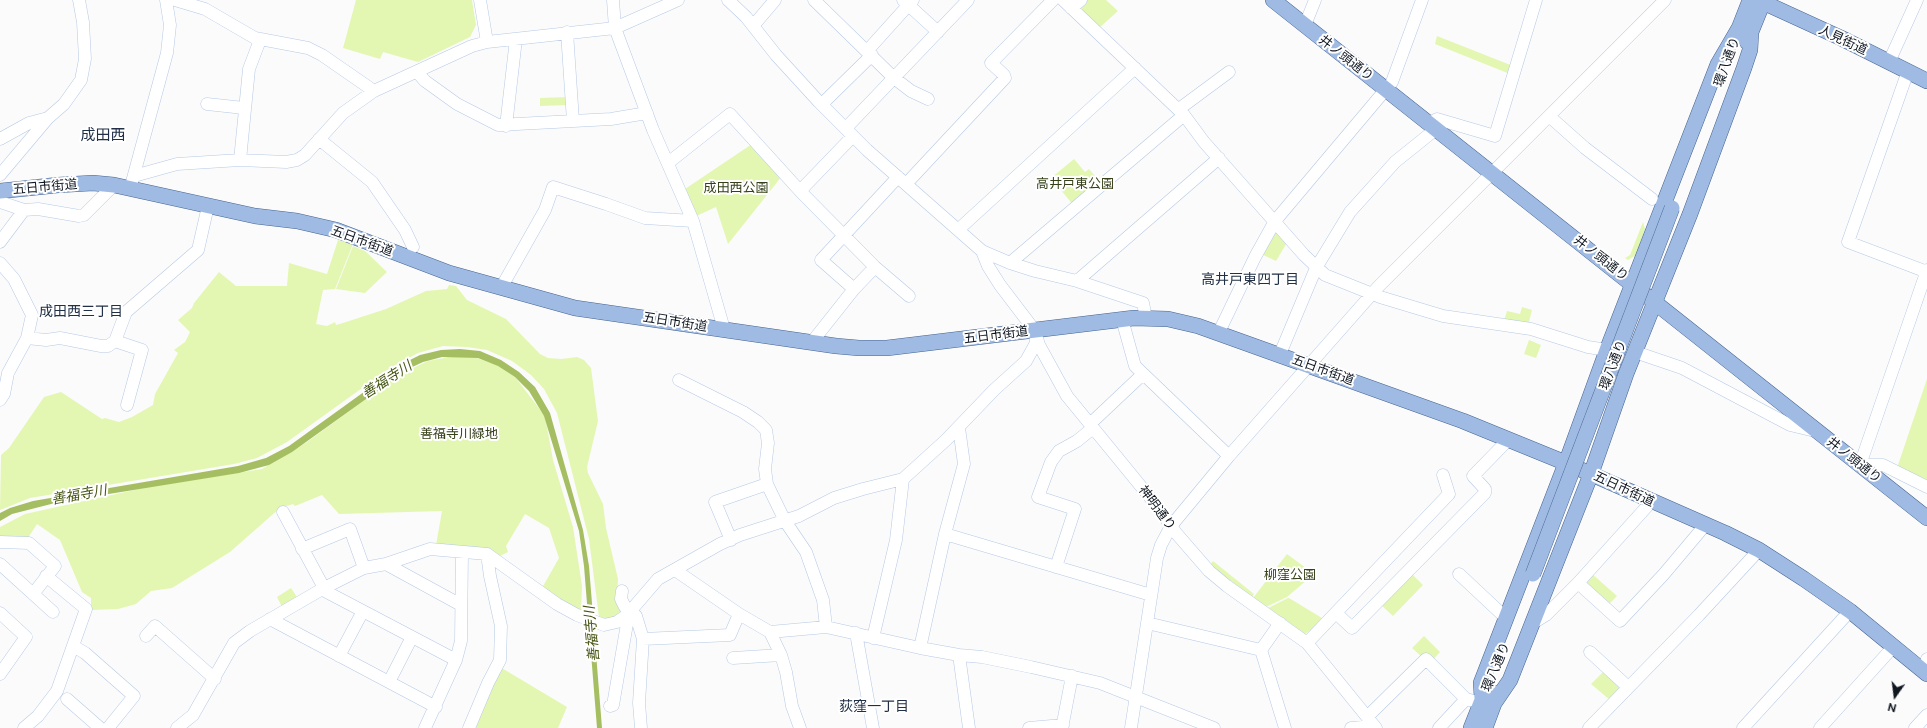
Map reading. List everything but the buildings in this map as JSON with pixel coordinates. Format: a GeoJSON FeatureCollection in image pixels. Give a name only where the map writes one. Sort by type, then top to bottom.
{"type":"FeatureCollection","features":[{"type":"Feature","properties":{"kind":"main road","name":"井ノ頭通り"},"geometry":{"type":"LineString","coordinates":[[1273,0],[1656,301],[1816,431],[1927,518]]}},
{"type":"Feature","properties":{"kind":"main road","name":"人見街道"},"geometry":{"type":"LineString","coordinates":[[1759,1],[1927,81]]}},
{"type":"Feature","properties":{"kind":"main road","name":"環八通り"},"geometry":{"type":"LineString","coordinates":[[1536,576],[1694,150],[1745,30],[1759,1]]}},
{"type":"Feature","properties":{"kind":"main road","name":"環八通り"},"geometry":{"type":"LineString","coordinates":[[1471,728],[1481,701],[1536,576],[1714,123],[1745,30]]}},
{"type":"Feature","properties":{"kind":"main road"},"geometry":{"type":"LineString","coordinates":[[1481,701],[1481,683],[1566,463],[1607,350],[1718,64],[1745,30]]}},
{"type":"Feature","properties":{"kind":"main road"},"geometry":{"type":"LineString","coordinates":[[1481,701],[1510,680],[1533,623],[1591,474],[1635,352],[1656,301],[1744,68],[1750,50],[1745,30]]}},
{"type":"Feature","properties":{"kind":"main road","name":"五日市街道"},"geometry":{"type":"LineString","coordinates":[[0,192],[58,185],[93,183],[114,185],[132,182],[208,206],[255,216],[298,221],[336,230],[443,271],[576,308],[859,348],[887,348],[1122,319],[1146,318],[1173,320],[1219,332],[1509,439],[1703,524],[1759,550],[1850,611],[1894,646],[1926,668]]}},
{"type":"Feature","properties":{"kind":"main road","name":"環八通り"},"geometry":{"type":"LineString","coordinates":[[1481,701],[1485,728]]}},
{"type":"Feature","properties":{"kind":"street"},"geometry":{"type":"LineString","coordinates":[[0,175],[48,118],[64,104],[80,80],[83,73],[85,60],[83,22],[79,0]]}},
{"type":"Feature","properties":{"kind":"street"},"geometry":{"type":"LineString","coordinates":[[132,182],[167,53],[170,25],[166,0]]}},
{"type":"Feature","properties":{"kind":"street"},"geometry":{"type":"LineString","coordinates":[[176,0],[205,9],[260,40],[308,48],[322,55],[374,91]]}},
{"type":"Feature","properties":{"kind":"street"},"geometry":{"type":"LineString","coordinates":[[480,0],[487,42]]}},
{"type":"Feature","properties":{"kind":"street"},"geometry":{"type":"LineString","coordinates":[[613,0],[615,28],[647,114],[693,221],[724,329]]}},
{"type":"Feature","properties":{"kind":"street"},"geometry":{"type":"LineString","coordinates":[[132,182],[177,164],[240,160],[286,162],[297,160],[305,155],[343,113],[374,91],[472,46],[487,42],[567,32],[615,28],[678,0]]}},
{"type":"Feature","properties":{"kind":"street"},"geometry":{"type":"LineString","coordinates":[[728,0],[753,26],[776,55],[849,132],[902,181],[982,250],[1010,263],[1077,281],[1143,303],[1146,318]]}},
{"type":"Feature","properties":{"kind":"street"},"geometry":{"type":"LineString","coordinates":[[753,26],[775,0]]}},
{"type":"Feature","properties":{"kind":"street"},"geometry":{"type":"LineString","coordinates":[[814,0],[894,78],[911,91],[928,99]]}},
{"type":"Feature","properties":{"kind":"street"},"geometry":{"type":"LineString","coordinates":[[800,191],[894,78],[968,0]]}},
{"type":"Feature","properties":{"kind":"street"},"geometry":{"type":"LineString","coordinates":[[854,289],[821,260],[1005,78],[1004,75],[991,63],[1053,0]]}},
{"type":"Feature","properties":{"kind":"street"},"geometry":{"type":"LineString","coordinates":[[1067,4],[1081,0]]}},
{"type":"Feature","properties":{"kind":"street"},"geometry":{"type":"LineString","coordinates":[[1305,25],[1315,0]]}},
{"type":"Feature","properties":{"kind":"street"},"geometry":{"type":"LineString","coordinates":[[1219,332],[1255,257],[1275,221],[1392,82],[1422,0]]}},
{"type":"Feature","properties":{"kind":"street"},"geometry":{"type":"LineString","coordinates":[[1280,354],[1316,268],[1350,212],[1395,162],[1432,126],[1437,119],[1495,136],[1536,0]]}},
{"type":"Feature","properties":{"kind":"street"},"geometry":{"type":"LineString","coordinates":[[1132,728],[1157,558],[1161,545],[1171,526],[1229,456],[1372,294],[1665,0]]}},
{"type":"Feature","properties":{"kind":"street"},"geometry":{"type":"LineString","coordinates":[[1889,62],[1918,0]]}},
{"type":"Feature","properties":{"kind":"street"},"geometry":{"type":"LineString","coordinates":[[822,104],[870,53],[908,2],[938,32]]}},
{"type":"Feature","properties":{"kind":"street"},"geometry":{"type":"LineString","coordinates":[[1067,4],[1181,112],[1197,134],[1316,268],[1325,275],[1372,294],[1443,316],[1531,329],[1588,347],[1607,350]]}},
{"type":"Feature","properties":{"kind":"street"},"geometry":{"type":"LineString","coordinates":[[567,32],[573,121]]}},
{"type":"Feature","properties":{"kind":"street"},"geometry":{"type":"LineString","coordinates":[[506,126],[516,39]]}},
{"type":"Feature","properties":{"kind":"street"},"geometry":{"type":"LineString","coordinates":[[240,160],[244,108],[250,69],[260,40]]}},
{"type":"Feature","properties":{"kind":"street"},"geometry":{"type":"LineString","coordinates":[[959,229],[1134,68]]}},
{"type":"Feature","properties":{"kind":"street"},"geometry":{"type":"LineString","coordinates":[[1908,71],[1848,242],[1927,271],[1860,465],[1883,465],[1927,487]]}},
{"type":"Feature","properties":{"kind":"street"},"geometry":{"type":"LineString","coordinates":[[417,72],[425,81],[457,104],[498,125],[506,126],[611,119],[647,114]]}},
{"type":"Feature","properties":{"kind":"street"},"geometry":{"type":"LineString","coordinates":[[1010,263],[1181,112],[1229,72]]}},
{"type":"Feature","properties":{"kind":"street"},"geometry":{"type":"LineString","coordinates":[[207,104],[244,108]]}},
{"type":"Feature","properties":{"kind":"street"},"geometry":{"type":"LineString","coordinates":[[668,163],[730,114],[800,191],[844,236],[875,267],[910,296]]}},
{"type":"Feature","properties":{"kind":"street"},"geometry":{"type":"LineString","coordinates":[[1549,116],[1585,148],[1652,199]]}},
{"type":"Feature","properties":{"kind":"street"},"geometry":{"type":"LineString","coordinates":[[0,139],[29,123],[48,118]]}},
{"type":"Feature","properties":{"kind":"street"},"geometry":{"type":"LineString","coordinates":[[319,138],[372,182],[405,230],[414,247]]}},
{"type":"Feature","properties":{"kind":"street"},"geometry":{"type":"LineString","coordinates":[[1077,281],[1219,158]]}},
{"type":"Feature","properties":{"kind":"street"},"geometry":{"type":"LineString","coordinates":[[0,202],[24,210],[38,209],[79,216],[84,215],[114,185]]}},
{"type":"Feature","properties":{"kind":"street"},"geometry":{"type":"LineString","coordinates":[[501,288],[545,210],[554,187],[644,218],[693,221]]}},
{"type":"Feature","properties":{"kind":"street"},"geometry":{"type":"LineString","coordinates":[[27,338],[46,340],[60,338],[100,346],[108,346],[115,341],[126,312],[198,250],[208,206]]}},
{"type":"Feature","properties":{"kind":"street"},"geometry":{"type":"LineString","coordinates":[[0,242],[24,210]]}},
{"type":"Feature","properties":{"kind":"street","name":"神明通り"},"geometry":{"type":"LineString","coordinates":[[982,250],[988,266],[1000,285],[1035,330],[1040,346],[1067,396],[1171,526],[1209,571],[1307,643],[1372,724]]}},
{"type":"Feature","properties":{"kind":"street"},"geometry":{"type":"LineString","coordinates":[[0,263],[14,279],[32,315],[27,338],[8,373],[4,394],[0,400]]}},
{"type":"Feature","properties":{"kind":"street"},"geometry":{"type":"LineString","coordinates":[[812,342],[854,289],[875,267]]}},
{"type":"Feature","properties":{"kind":"street"},"geometry":{"type":"LineString","coordinates":[[1122,319],[1134,366],[1229,456]]}},
{"type":"Feature","properties":{"kind":"street"},"geometry":{"type":"LineString","coordinates":[[177,728],[193,715],[215,679],[234,643],[250,631],[322,589],[364,568],[386,564],[430,549],[487,554],[557,604],[604,625],[610,624],[629,612],[658,579],[731,540],[785,521],[834,498],[903,479],[922,464],[959,428],[994,390],[1026,362],[1036,343],[1035,330]]}},
{"type":"Feature","properties":{"kind":"street"},"geometry":{"type":"LineString","coordinates":[[115,341],[142,350],[127,405]]}},
{"type":"Feature","properties":{"kind":"street"},"geometry":{"type":"LineString","coordinates":[[1635,352],[1682,368],[1790,425],[1816,431]]}},
{"type":"Feature","properties":{"kind":"street"},"geometry":{"type":"LineString","coordinates":[[1056,567],[1076,509],[1038,497],[1051,462],[1059,450],[1077,441],[1143,374]]}},
{"type":"Feature","properties":{"kind":"street"},"geometry":{"type":"LineString","coordinates":[[679,380],[743,412],[766,430],[768,443],[765,469],[767,484],[785,521],[806,552],[823,600],[826,627]]}},
{"type":"Feature","properties":{"kind":"street"},"geometry":{"type":"LineString","coordinates":[[920,648],[945,534],[964,464],[959,428]]}},
{"type":"Feature","properties":{"kind":"street"},"geometry":{"type":"LineString","coordinates":[[1336,612],[1352,628],[1485,493],[1485,489],[1473,476],[1509,439]]}},
{"type":"Feature","properties":{"kind":"street"},"geometry":{"type":"LineString","coordinates":[[1307,643],[1449,494],[1443,475]]}},
{"type":"Feature","properties":{"kind":"street"},"geometry":{"type":"LineString","coordinates":[[873,638],[896,540],[903,479]]}},
{"type":"Feature","properties":{"kind":"street"},"geometry":{"type":"LineString","coordinates":[[731,540],[715,502],[767,484]]}},
{"type":"Feature","properties":{"kind":"street"},"geometry":{"type":"LineString","coordinates":[[1533,623],[1546,615],[1651,502]]}},
{"type":"Feature","properties":{"kind":"street"},"geometry":{"type":"LineString","coordinates":[[284,512],[322,589],[456,660]]}},
{"type":"Feature","properties":{"kind":"street"},"geometry":{"type":"LineString","coordinates":[[1578,582],[1620,621],[1664,574],[1701,530],[1703,524]]}},
{"type":"Feature","properties":{"kind":"street"},"geometry":{"type":"LineString","coordinates":[[302,549],[350,529],[364,568]]}},
{"type":"Feature","properties":{"kind":"street"},"geometry":{"type":"LineString","coordinates":[[945,534],[1151,594]]}},
{"type":"Feature","properties":{"kind":"street"},"geometry":{"type":"LineString","coordinates":[[0,542],[28,543],[55,566],[33,594]]}},
{"type":"Feature","properties":{"kind":"street"},"geometry":{"type":"LineString","coordinates":[[1589,728],[1699,615],[1759,550]]}},
{"type":"Feature","properties":{"kind":"street"},"geometry":{"type":"LineString","coordinates":[[426,728],[456,660],[461,641],[462,552]]}},
{"type":"Feature","properties":{"kind":"street"},"geometry":{"type":"LineString","coordinates":[[469,728],[488,683],[500,660],[500,626],[487,554]]}},
{"type":"Feature","properties":{"kind":"street"},"geometry":{"type":"LineString","coordinates":[[0,564],[52,612]]}},
{"type":"Feature","properties":{"kind":"street"},"geometry":{"type":"LineString","coordinates":[[386,564],[461,605]]}},
{"type":"Feature","properties":{"kind":"street"},"geometry":{"type":"LineString","coordinates":[[675,570],[740,614],[770,632],[781,655],[786,672],[792,706],[800,728]]}},
{"type":"Feature","properties":{"kind":"street"},"geometry":{"type":"LineString","coordinates":[[1459,574],[1506,618]]}},
{"type":"Feature","properties":{"kind":"street"},"geometry":{"type":"LineString","coordinates":[[24,728],[38,716],[57,691],[86,609],[46,576]]}},
{"type":"Feature","properties":{"kind":"street"},"geometry":{"type":"LineString","coordinates":[[622,592],[621,599],[629,612],[636,616],[643,640],[639,703],[641,728]]}},
{"type":"Feature","properties":{"kind":"street"},"geometry":{"type":"LineString","coordinates":[[1743,728],[1850,611]]}},
{"type":"Feature","properties":{"kind":"street"},"geometry":{"type":"LineString","coordinates":[[339,656],[363,612]]}},
{"type":"Feature","properties":{"kind":"street"},"geometry":{"type":"LineString","coordinates":[[610,706],[613,705],[629,612]]}},
{"type":"Feature","properties":{"kind":"street"},"geometry":{"type":"LineString","coordinates":[[0,613],[26,637],[0,674]]}},
{"type":"Feature","properties":{"kind":"street"},"geometry":{"type":"LineString","coordinates":[[643,640],[730,635],[740,614]]}},
{"type":"Feature","properties":{"kind":"street"},"geometry":{"type":"LineString","coordinates":[[270,619],[436,707]]}},
{"type":"Feature","properties":{"kind":"street"},"geometry":{"type":"LineString","coordinates":[[1147,623],[1260,650]]}},
{"type":"Feature","properties":{"kind":"street"},"geometry":{"type":"LineString","coordinates":[[1260,650],[1280,623]]}},
{"type":"Feature","properties":{"kind":"street"},"geometry":{"type":"LineString","coordinates":[[146,636],[156,626],[215,679]]}},
{"type":"Feature","properties":{"kind":"street"},"geometry":{"type":"LineString","coordinates":[[770,632],[826,627],[920,648],[959,655],[982,657],[1072,676],[1100,683],[1214,728]]}},
{"type":"Feature","properties":{"kind":"street"},"geometry":{"type":"LineString","coordinates":[[856,633],[873,728]]}},
{"type":"Feature","properties":{"kind":"street"},"geometry":{"type":"LineString","coordinates":[[389,682],[412,637]]}},
{"type":"Feature","properties":{"kind":"street"},"geometry":{"type":"LineString","coordinates":[[73,646],[85,653],[134,696],[108,728]]}},
{"type":"Feature","properties":{"kind":"street"},"geometry":{"type":"LineString","coordinates":[[1820,728],[1894,646]]}},
{"type":"Feature","properties":{"kind":"street"},"geometry":{"type":"LineString","coordinates":[[1260,650],[1285,728]]}},
{"type":"Feature","properties":{"kind":"street"},"geometry":{"type":"LineString","coordinates":[[1590,652],[1628,687]]}},
{"type":"Feature","properties":{"kind":"street"},"geometry":{"type":"LineString","coordinates":[[734,658],[781,655]]}},
{"type":"Feature","properties":{"kind":"street"},"geometry":{"type":"LineString","coordinates":[[959,655],[969,728]]}},
{"type":"Feature","properties":{"kind":"street"},"geometry":{"type":"LineString","coordinates":[[1352,728],[1372,724],[1426,659],[1481,701],[1439,728]]}},
{"type":"Feature","properties":{"kind":"street"},"geometry":{"type":"LineString","coordinates":[[1029,728],[1063,726],[1072,676]]}},
{"type":"Feature","properties":{"kind":"street"},"geometry":{"type":"LineString","coordinates":[[67,699],[100,728]]}},
{"type":"Feature","properties":{"kind":"street"},"geometry":{"type":"LineString","coordinates":[[1915,728],[1927,715]]}},
{"type":"Feature","properties":{"kind":"green space"},"geometry":{"type":"Polygon","coordinates":[[[356,0],[472,0],[476,25],[470,37],[418,62],[383,52],[380,59],[343,48],[356,0]]]}},
{"type":"Feature","properties":{"kind":"green space"},"geometry":{"type":"Polygon","coordinates":[[[1086,0],[1106,0],[1118,11],[1099,28],[1078,7],[1086,0]]]}},
{"type":"Feature","properties":{"kind":"green space"},"geometry":{"type":"Polygon","coordinates":[[[1437,36],[1513,66],[1510,74],[1435,44],[1437,36]]]}},
{"type":"Feature","properties":{"kind":"green space"},"geometry":{"type":"Polygon","coordinates":[[[569,97],[570,105],[540,106],[540,98],[569,97]]]}},
{"type":"Feature","properties":{"kind":"green space","name":"成田西公園"},"geometry":{"type":"Polygon","coordinates":[[[752,144],[782,176],[728,244],[716,207],[694,217],[682,191],[752,144]]]}},
{"type":"Feature","properties":{"kind":"green space","name":"高井戸東公園"},"geometry":{"type":"Polygon","coordinates":[[[1074,159],[1085,172],[1089,169],[1100,182],[1074,206],[1051,178],[1074,159]]]}},
{"type":"Feature","properties":{"kind":"green space"},"geometry":{"type":"Polygon","coordinates":[[[1643,222],[1645,229],[1636,255],[1628,260],[1625,258],[1630,255],[1643,222]]]}},
{"type":"Feature","properties":{"kind":"green space"},"geometry":{"type":"Polygon","coordinates":[[[1272,228],[1288,241],[1276,261],[1259,253],[1272,228]]]}},
{"type":"Feature","properties":{"kind":"green space"},"geometry":{"type":"Polygon","coordinates":[[[338,240],[353,244],[335,289],[323,290],[316,324],[327,326],[335,322],[336,325],[386,309],[426,291],[447,289],[449,285],[456,286],[467,300],[506,319],[540,354],[548,358],[561,359],[577,357],[584,360],[591,368],[598,421],[587,467],[588,473],[603,504],[606,528],[618,579],[617,601],[623,612],[613,620],[603,621],[599,617],[589,539],[557,413],[544,389],[531,375],[512,361],[487,350],[443,346],[418,353],[390,368],[287,442],[257,458],[234,464],[30,498],[0,510],[1,455],[9,448],[44,397],[61,392],[102,419],[105,418],[119,422],[132,417],[153,405],[155,394],[178,353],[174,350],[185,342],[190,332],[178,320],[192,308],[194,303],[219,272],[236,286],[287,286],[289,263],[327,274],[338,240]]]}},
{"type":"Feature","properties":{"kind":"green space"},"geometry":{"type":"Polygon","coordinates":[[[353,246],[365,251],[387,272],[365,293],[336,289],[353,246]]]}},
{"type":"Feature","properties":{"kind":"green space"},"geometry":{"type":"Polygon","coordinates":[[[1522,307],[1532,310],[1528,326],[1504,321],[1507,311],[1520,314],[1522,307]]]}},
{"type":"Feature","properties":{"kind":"green space"},"geometry":{"type":"Polygon","coordinates":[[[1529,340],[1541,345],[1536,358],[1524,354],[1529,340]]]}},
{"type":"Feature","properties":{"kind":"green space","name":"善福寺川緑地"},"geometry":{"type":"Polygon","coordinates":[[[455,356],[477,358],[497,365],[515,377],[545,416],[553,460],[573,527],[582,586],[581,612],[542,588],[559,558],[549,528],[525,514],[506,546],[508,552],[500,556],[436,545],[442,511],[339,514],[322,495],[295,506],[293,504],[280,508],[230,552],[172,588],[151,591],[136,604],[118,609],[91,610],[91,598],[82,592],[60,540],[37,524],[28,538],[0,540],[0,527],[25,514],[148,487],[262,469],[307,442],[400,374],[428,361],[455,356]]]}},
{"type":"Feature","properties":{"kind":"green space"},"geometry":{"type":"Polygon","coordinates":[[[1927,379],[1927,482],[1897,468],[1927,379]]]}},
{"type":"Feature","properties":{"kind":"green space","name":"柳窪公園"},"geometry":{"type":"Polygon","coordinates":[[[1287,554],[1314,574],[1287,597],[1266,607],[1253,598],[1287,554]]]}},
{"type":"Feature","properties":{"kind":"green space"},"geometry":{"type":"Polygon","coordinates":[[[1213,561],[1254,594],[1252,597],[1210,565],[1213,561]]]}},
{"type":"Feature","properties":{"kind":"green space"},"geometry":{"type":"Polygon","coordinates":[[[1410,572],[1423,585],[1393,616],[1380,604],[1410,572]]]}},
{"type":"Feature","properties":{"kind":"green space"},"geometry":{"type":"Polygon","coordinates":[[[1591,573],[1617,596],[1608,605],[1586,584],[1591,573]]]}},
{"type":"Feature","properties":{"kind":"green space"},"geometry":{"type":"Polygon","coordinates":[[[291,588],[297,597],[282,607],[277,597],[291,588]]]}},
{"type":"Feature","properties":{"kind":"green space","name":"柳窪公園"},"geometry":{"type":"Polygon","coordinates":[[[1288,598],[1322,618],[1305,634],[1268,608],[1288,598]]]}},
{"type":"Feature","properties":{"kind":"green space"},"geometry":{"type":"Polygon","coordinates":[[[1424,636],[1440,652],[1432,661],[1423,658],[1412,648],[1424,636]]]}},
{"type":"Feature","properties":{"kind":"green space"},"geometry":{"type":"Polygon","coordinates":[[[500,667],[567,707],[558,728],[472,728],[500,667]]]}},
{"type":"Feature","properties":{"kind":"green space"},"geometry":{"type":"Polygon","coordinates":[[[1605,670],[1620,685],[1620,690],[1610,700],[1591,684],[1605,670]]]}},
{"type":"Feature","properties":{"kind":"water","name":"善福寺川"},"geometry":{"type":"Polygon","coordinates":[[[460,349],[480,351],[501,360],[519,372],[535,387],[550,413],[583,530],[589,566],[602,728],[597,728],[584,566],[579,531],[544,416],[529,391],[515,377],[498,366],[478,358],[442,357],[423,362],[408,369],[292,452],[269,465],[239,473],[59,502],[12,514],[0,521],[0,513],[10,508],[33,501],[238,466],[266,458],[289,446],[404,363],[420,355],[441,350],[460,349]]]}},
{"type":"Feature","properties":{"kind":"district","name":"成田西"},"geometry":{"type":"Point","coordinates":[103,135]}},
{"type":"Feature","properties":{"kind":"district","name":"高井戸東四丁目"},"geometry":{"type":"Point","coordinates":[1250,280]}},
{"type":"Feature","properties":{"kind":"district","name":"成田西三丁目"},"geometry":{"type":"Point","coordinates":[81,312]}},
{"type":"Feature","properties":{"kind":"district","name":"荻窪一丁目"},"geometry":{"type":"Point","coordinates":[874,707]}}]}
